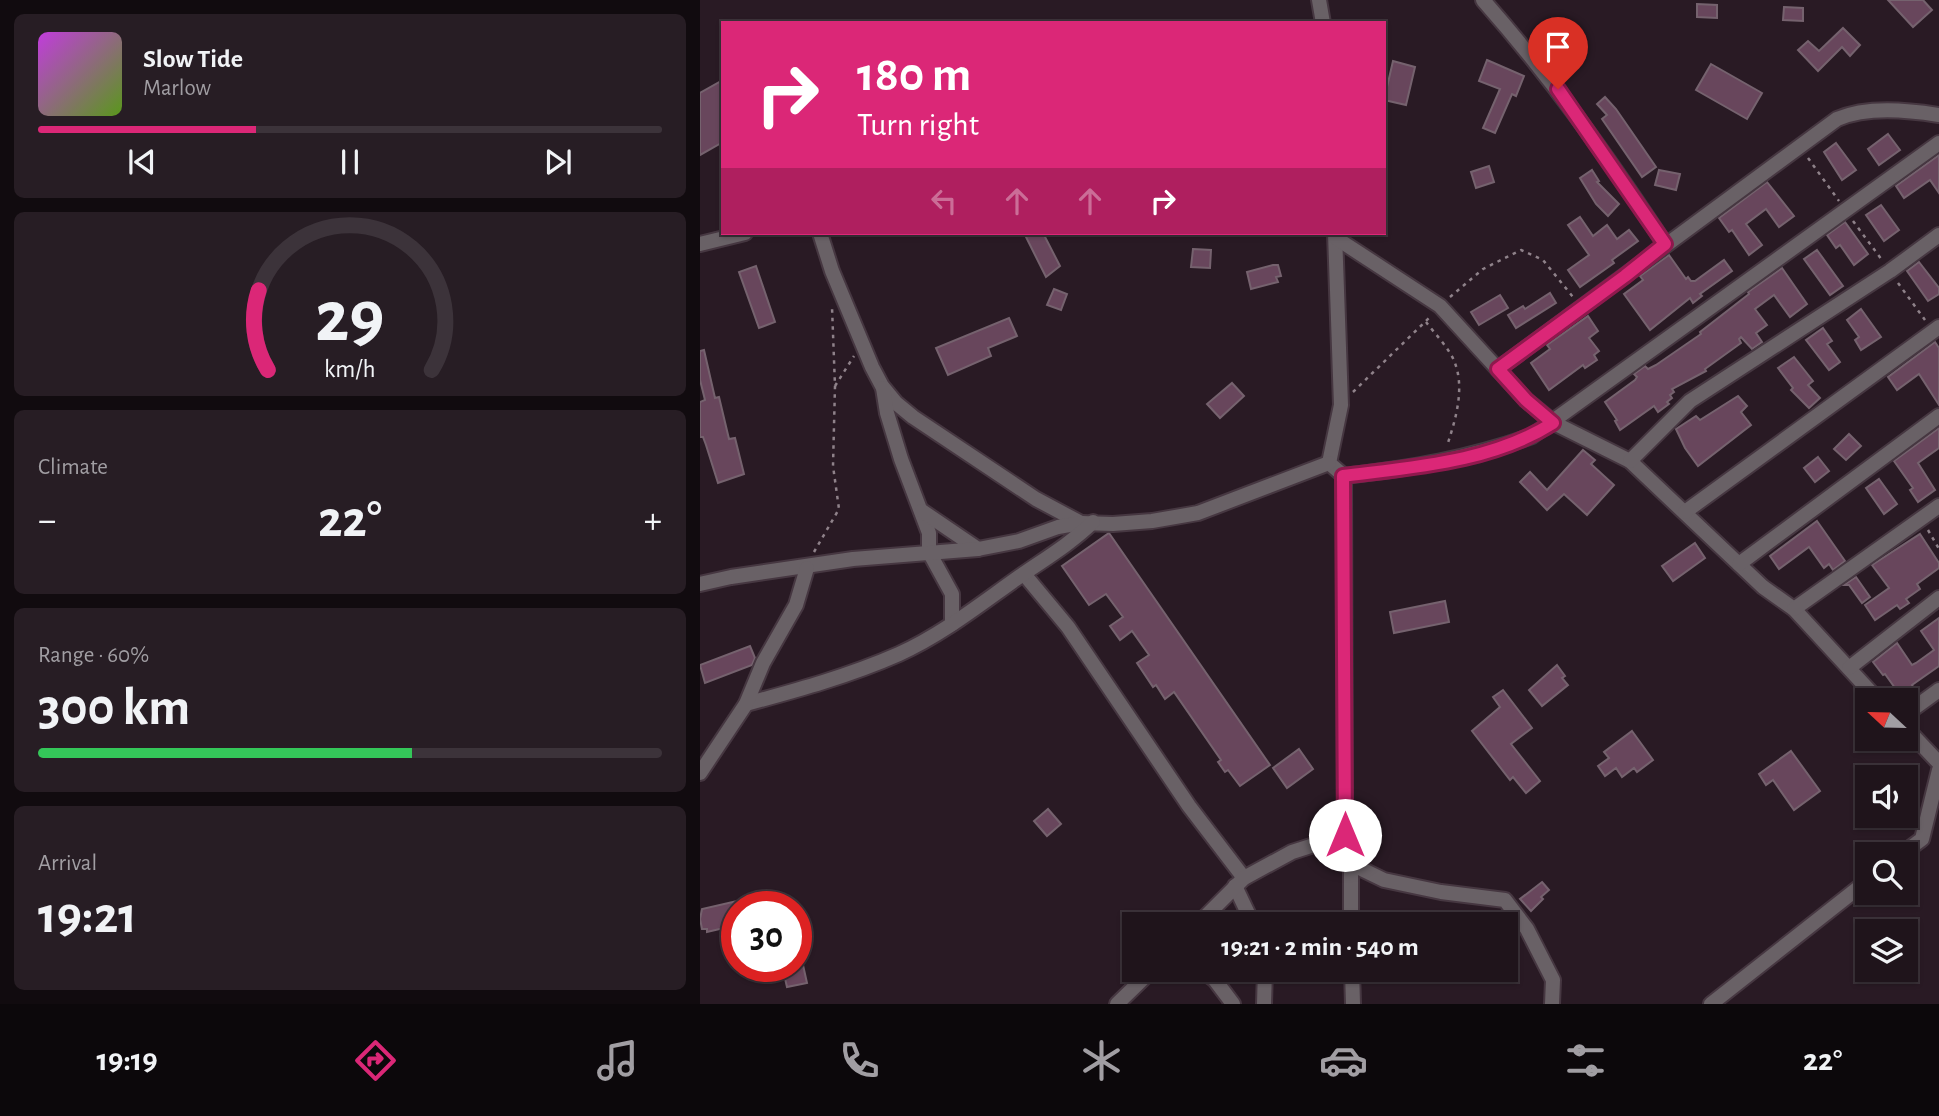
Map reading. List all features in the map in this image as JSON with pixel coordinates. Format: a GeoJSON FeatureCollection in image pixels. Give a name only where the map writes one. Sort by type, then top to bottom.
{"type":"FeatureCollection","features":[{"type":"Feature","properties":{"kind":"street"},"geometry":{"type":"LineString","coordinates":[[1319,0],[1323,21]]}},
{"type":"Feature","properties":{"kind":"street"},"geometry":{"type":"LineString","coordinates":[[1483,0],[1570,105],[1665,244]]}},
{"type":"Feature","properties":{"kind":"street"},"geometry":{"type":"LineString","coordinates":[[1498,369],[1837,119],[1849,114],[1885,111],[1939,115]]}},
{"type":"Feature","properties":{"kind":"street"},"geometry":{"type":"LineString","coordinates":[[1343,476],[1441,463],[1532,436],[1939,143]]}},
{"type":"Feature","properties":{"kind":"street"},"geometry":{"type":"LineString","coordinates":[[700,244],[737,235]]}},
{"type":"Feature","properties":{"kind":"street"},"geometry":{"type":"LineString","coordinates":[[821,235],[832,271],[882,386],[898,449],[929,533],[929,552],[952,594],[952,624]]}},
{"type":"Feature","properties":{"kind":"street"},"geometry":{"type":"LineString","coordinates":[[1336,235],[1440,306],[1526,400],[1553,423],[1630,461],[1763,587],[1794,609],[1867,688]]}},
{"type":"Feature","properties":{"kind":"street"},"geometry":{"type":"LineString","coordinates":[[1329,463],[1340,405],[1336,235]]}},
{"type":"Feature","properties":{"kind":"street"},"geometry":{"type":"LineString","coordinates":[[1630,461],[1690,401],[1890,271],[1939,235]]}},
{"type":"Feature","properties":{"kind":"street"},"geometry":{"type":"LineString","coordinates":[[1685,512],[1936,329]]}},
{"type":"Feature","properties":{"kind":"street"},"geometry":{"type":"LineString","coordinates":[[882,386],[896,403],[913,417],[1036,499],[1087,522]]}},
{"type":"Feature","properties":{"kind":"street"},"geometry":{"type":"LineString","coordinates":[[1739,564],[1939,416]]}},
{"type":"Feature","properties":{"kind":"street"},"geometry":{"type":"LineString","coordinates":[[700,584],[853,559],[978,549],[1019,541],[1058,527],[1087,522],[1113,524],[1152,521],[1198,513],[1329,463]]}},
{"type":"Feature","properties":{"kind":"street"},"geometry":{"type":"LineString","coordinates":[[1329,463],[1343,476],[1345,835],[1350,864],[1351,912]]}},
{"type":"Feature","properties":{"kind":"street"},"geometry":{"type":"LineString","coordinates":[[1794,609],[1939,506]]}},
{"type":"Feature","properties":{"kind":"street"},"geometry":{"type":"LineString","coordinates":[[922,511],[978,549]]}},
{"type":"Feature","properties":{"kind":"street"},"geometry":{"type":"LineString","coordinates":[[746,704],[845,677],[901,653],[952,624],[1073,541],[1087,522]]}},
{"type":"Feature","properties":{"kind":"street"},"geometry":{"type":"LineString","coordinates":[[700,773],[746,704],[763,663],[796,605],[807,568]]}},
{"type":"Feature","properties":{"kind":"street"},"geometry":{"type":"LineString","coordinates":[[1024,574],[1068,627],[1240,882],[1249,912]]}},
{"type":"Feature","properties":{"kind":"street"},"geometry":{"type":"LineString","coordinates":[[1849,668],[1939,598]]}},
{"type":"Feature","properties":{"kind":"street"},"geometry":{"type":"LineString","coordinates":[[1918,705],[1939,690]]}},
{"type":"Feature","properties":{"kind":"street"},"geometry":{"type":"LineString","coordinates":[[1918,741],[1939,763]]}},
{"type":"Feature","properties":{"kind":"street"},"geometry":{"type":"LineString","coordinates":[[1918,842],[1922,839],[1939,770]]}},
{"type":"Feature","properties":{"kind":"street"},"geometry":{"type":"LineString","coordinates":[[1210,912],[1240,882],[1292,852],[1345,835]]}},
{"type":"Feature","properties":{"kind":"street"},"geometry":{"type":"LineString","coordinates":[[1350,864],[1384,880],[1441,892],[1505,900],[1527,929],[1553,980],[1552,1004]]}},
{"type":"Feature","properties":{"kind":"street"},"geometry":{"type":"LineString","coordinates":[[1711,1004],[1855,890]]}},
{"type":"Feature","properties":{"kind":"street"},"geometry":{"type":"LineString","coordinates":[[1117,1004],[1140,982]]}},
{"type":"Feature","properties":{"kind":"street"},"geometry":{"type":"LineString","coordinates":[[1217,982],[1233,1004]]}},
{"type":"Feature","properties":{"kind":"street"},"geometry":{"type":"LineString","coordinates":[[1264,1004],[1265,982]]}},
{"type":"Feature","properties":{"kind":"street"},"geometry":{"type":"LineString","coordinates":[[1352,982],[1353,1004]]}},
{"type":"Feature","properties":{"kind":"path"},"geometry":{"type":"LineString","coordinates":[[1801,148],[1845,211],[1936,329]]}},
{"type":"Feature","properties":{"kind":"path"},"geometry":{"type":"LineString","coordinates":[[1340,405],[1440,306],[1483,269],[1521,250],[1542,260],[1580,307]]}},
{"type":"Feature","properties":{"kind":"path"},"geometry":{"type":"LineString","coordinates":[[807,568],[839,509],[833,478],[835,386],[832,360],[832,296]]}},
{"type":"Feature","properties":{"kind":"path"},"geometry":{"type":"LineString","coordinates":[[1426,322],[1455,362],[1459,383],[1457,414],[1441,463]]}},
{"type":"Feature","properties":{"kind":"path"},"geometry":{"type":"LineString","coordinates":[[835,386],[863,342]]}},
{"type":"Feature","properties":{"kind":"path"},"geometry":{"type":"LineString","coordinates":[[1922,518],[1939,548]]}},
{"type":"Feature","properties":{"kind":"building"},"geometry":{"type":"Polygon","coordinates":[[[1888,0],[1923,0],[1932,10],[1913,27],[1888,0]]]}},
{"type":"Feature","properties":{"kind":"building"},"geometry":{"type":"Polygon","coordinates":[[[1697,4],[1717,5],[1717,18],[1697,17],[1697,4]]]}},
{"type":"Feature","properties":{"kind":"building"},"geometry":{"type":"Polygon","coordinates":[[[1784,7],[1803,8],[1803,21],[1783,20],[1784,7]]]}},
{"type":"Feature","properties":{"kind":"building"},"geometry":{"type":"Polygon","coordinates":[[[1843,28],[1860,45],[1850,56],[1842,47],[1818,71],[1798,50],[1808,41],[1819,51],[1843,28]]]}},
{"type":"Feature","properties":{"kind":"building"},"geometry":{"type":"Polygon","coordinates":[[[1487,60],[1524,76],[1516,96],[1512,94],[1495,133],[1483,128],[1500,89],[1479,81],[1487,60]]]}},
{"type":"Feature","properties":{"kind":"building"},"geometry":{"type":"Polygon","coordinates":[[[1393,61],[1415,67],[1406,105],[1386,100],[1393,61]]]}},
{"type":"Feature","properties":{"kind":"building"},"geometry":{"type":"Polygon","coordinates":[[[1711,64],[1762,93],[1747,119],[1696,90],[1711,64]]]}},
{"type":"Feature","properties":{"kind":"building"},"geometry":{"type":"Polygon","coordinates":[[[721,81],[721,143],[700,155],[700,93],[721,81]]]}},
{"type":"Feature","properties":{"kind":"building"},"geometry":{"type":"Polygon","coordinates":[[[1605,97],[1656,167],[1642,177],[1602,119],[1607,115],[1597,104],[1605,97]]]}},
{"type":"Feature","properties":{"kind":"building"},"geometry":{"type":"Polygon","coordinates":[[[1888,134],[1900,150],[1879,165],[1868,149],[1888,134]]]}},
{"type":"Feature","properties":{"kind":"building"},"geometry":{"type":"Polygon","coordinates":[[[1836,143],[1856,170],[1842,180],[1824,152],[1836,143]]]}},
{"type":"Feature","properties":{"kind":"building"},"geometry":{"type":"Polygon","coordinates":[[[1939,155],[1939,193],[1930,180],[1904,198],[1896,186],[1939,155]]]}},
{"type":"Feature","properties":{"kind":"building"},"geometry":{"type":"Polygon","coordinates":[[[1489,166],[1494,182],[1476,188],[1471,172],[1489,166]]]}},
{"type":"Feature","properties":{"kind":"building"},"geometry":{"type":"Polygon","coordinates":[[[1592,170],[1599,181],[1597,182],[1619,204],[1608,216],[1596,204],[1580,178],[1592,170]]]}},
{"type":"Feature","properties":{"kind":"building"},"geometry":{"type":"Polygon","coordinates":[[[1659,170],[1680,174],[1676,190],[1655,185],[1659,170]]]}},
{"type":"Feature","properties":{"kind":"building"},"geometry":{"type":"Polygon","coordinates":[[[1767,182],[1794,216],[1779,227],[1766,209],[1746,224],[1762,245],[1749,255],[1732,230],[1729,232],[1719,218],[1767,182]]]}},
{"type":"Feature","properties":{"kind":"building"},"geometry":{"type":"Polygon","coordinates":[[[1881,205],[1899,230],[1884,241],[1866,215],[1881,205]]]}},
{"type":"Feature","properties":{"kind":"building"},"geometry":{"type":"Polygon","coordinates":[[[1580,217],[1593,236],[1607,225],[1617,239],[1629,230],[1638,241],[1612,260],[1614,263],[1580,287],[1568,270],[1589,255],[1568,225],[1580,217]]]}},
{"type":"Feature","properties":{"kind":"building"},"geometry":{"type":"Polygon","coordinates":[[[1845,222],[1868,254],[1854,265],[1840,245],[1836,248],[1827,235],[1845,222]]]}},
{"type":"Feature","properties":{"kind":"building"},"geometry":{"type":"Polygon","coordinates":[[[1025,235],[1044,235],[1060,266],[1046,277],[1025,235]]]}},
{"type":"Feature","properties":{"kind":"building"},"geometry":{"type":"Polygon","coordinates":[[[1193,249],[1211,250],[1210,268],[1191,267],[1193,249]]]}},
{"type":"Feature","properties":{"kind":"building"},"geometry":{"type":"Polygon","coordinates":[[[1817,250],[1843,286],[1830,295],[1804,259],[1817,250]]]}},
{"type":"Feature","properties":{"kind":"building"},"geometry":{"type":"Polygon","coordinates":[[[1669,255],[1686,279],[1688,277],[1691,281],[1695,281],[1724,260],[1732,271],[1700,294],[1702,296],[1693,303],[1690,298],[1650,330],[1624,294],[1643,280],[1640,276],[1669,255]]]}},
{"type":"Feature","properties":{"kind":"building"},"geometry":{"type":"Polygon","coordinates":[[[1919,262],[1939,288],[1939,294],[1928,301],[1907,271],[1919,262]]]}},
{"type":"Feature","properties":{"kind":"building"},"geometry":{"type":"Polygon","coordinates":[[[1278,265],[1281,276],[1276,277],[1278,282],[1251,289],[1247,272],[1278,265]]]}},
{"type":"Feature","properties":{"kind":"building"},"geometry":{"type":"Polygon","coordinates":[[[756,266],[775,322],[759,328],[739,272],[756,266]]]}},
{"type":"Feature","properties":{"kind":"building"},"geometry":{"type":"Polygon","coordinates":[[[1782,268],[1807,304],[1790,317],[1774,295],[1755,309],[1767,325],[1756,333],[1762,342],[1752,349],[1741,337],[1741,343],[1705,369],[1706,371],[1672,389],[1674,392],[1667,402],[1669,404],[1658,412],[1654,406],[1620,430],[1605,402],[1635,380],[1637,377],[1634,374],[1645,366],[1648,369],[1656,365],[1701,334],[1700,332],[1749,294],[1748,292],[1782,268]]]}},
{"type":"Feature","properties":{"kind":"building"},"geometry":{"type":"Polygon","coordinates":[[[1054,289],[1067,294],[1061,310],[1047,305],[1054,289]]]}},
{"type":"Feature","properties":{"kind":"building"},"geometry":{"type":"Polygon","coordinates":[[[1550,293],[1556,303],[1516,328],[1508,315],[1523,306],[1525,309],[1550,293]]]}},
{"type":"Feature","properties":{"kind":"building"},"geometry":{"type":"Polygon","coordinates":[[[1500,295],[1508,308],[1479,325],[1471,312],[1500,295]]]}},
{"type":"Feature","properties":{"kind":"building"},"geometry":{"type":"Polygon","coordinates":[[[1861,309],[1881,337],[1861,350],[1855,340],[1859,337],[1847,320],[1861,309]]]}},
{"type":"Feature","properties":{"kind":"building"},"geometry":{"type":"Polygon","coordinates":[[[1588,316],[1598,331],[1589,338],[1599,351],[1594,355],[1597,360],[1585,368],[1583,365],[1549,390],[1531,363],[1550,349],[1547,345],[1588,316]]]}},
{"type":"Feature","properties":{"kind":"building"},"geometry":{"type":"Polygon","coordinates":[[[1009,318],[1017,336],[988,348],[991,356],[948,375],[936,348],[1009,318]]]}},
{"type":"Feature","properties":{"kind":"building"},"geometry":{"type":"Polygon","coordinates":[[[1823,328],[1832,341],[1827,344],[1840,362],[1829,370],[1806,340],[1823,328]]]}},
{"type":"Feature","properties":{"kind":"building"},"geometry":{"type":"Polygon","coordinates":[[[1935,342],[1939,348],[1939,405],[1919,374],[1897,390],[1888,377],[1935,342]]]}},
{"type":"Feature","properties":{"kind":"building"},"geometry":{"type":"Polygon","coordinates":[[[704,350],[715,398],[719,397],[729,439],[735,438],[744,474],[718,483],[703,437],[700,437],[700,402],[705,400],[700,380],[700,351],[704,350]]]}},
{"type":"Feature","properties":{"kind":"building"},"geometry":{"type":"Polygon","coordinates":[[[1794,357],[1813,381],[1808,385],[1820,398],[1809,408],[1791,390],[1793,388],[1778,368],[1794,357]]]}},
{"type":"Feature","properties":{"kind":"building"},"geometry":{"type":"Polygon","coordinates":[[[1232,383],[1244,396],[1220,418],[1207,404],[1232,383]]]}},
{"type":"Feature","properties":{"kind":"building"},"geometry":{"type":"Polygon","coordinates":[[[1738,396],[1747,406],[1741,412],[1751,425],[1698,466],[1676,429],[1696,416],[1700,420],[1738,396]]]}},
{"type":"Feature","properties":{"kind":"building"},"geometry":{"type":"Polygon","coordinates":[[[1939,428],[1939,448],[1918,463],[1935,490],[1918,502],[1910,490],[1913,488],[1894,461],[1939,428]]]}},
{"type":"Feature","properties":{"kind":"building"},"geometry":{"type":"Polygon","coordinates":[[[1849,434],[1861,446],[1846,460],[1834,449],[1849,434]]]}},
{"type":"Feature","properties":{"kind":"building"},"geometry":{"type":"Polygon","coordinates":[[[1583,450],[1595,460],[1591,464],[1614,485],[1587,515],[1564,494],[1547,510],[1520,482],[1530,472],[1547,490],[1583,450]]]}},
{"type":"Feature","properties":{"kind":"building"},"geometry":{"type":"Polygon","coordinates":[[[1818,457],[1829,471],[1815,482],[1804,468],[1818,457]]]}},
{"type":"Feature","properties":{"kind":"building"},"geometry":{"type":"Polygon","coordinates":[[[1879,479],[1897,504],[1884,514],[1866,488],[1879,479]]]}},
{"type":"Feature","properties":{"kind":"building"},"geometry":{"type":"Polygon","coordinates":[[[1817,521],[1845,561],[1833,570],[1829,564],[1824,568],[1809,547],[1779,569],[1770,556],[1817,521]]]}},
{"type":"Feature","properties":{"kind":"building"},"geometry":{"type":"Polygon","coordinates":[[[1109,533],[1270,765],[1240,786],[1228,770],[1225,772],[1218,762],[1221,760],[1174,692],[1165,699],[1156,685],[1153,687],[1137,663],[1149,655],[1132,631],[1120,640],[1110,626],[1123,617],[1106,594],[1089,605],[1062,566],[1109,533]]]}},
{"type":"Feature","properties":{"kind":"building"},"geometry":{"type":"Polygon","coordinates":[[[1920,534],[1939,563],[1939,568],[1917,584],[1920,589],[1906,599],[1909,603],[1900,609],[1897,605],[1875,620],[1865,605],[1889,588],[1872,565],[1920,534]]]}},
{"type":"Feature","properties":{"kind":"building"},"geometry":{"type":"Polygon","coordinates":[[[1695,543],[1705,558],[1673,581],[1662,566],[1695,543]]]}},
{"type":"Feature","properties":{"kind":"building"},"geometry":{"type":"Polygon","coordinates":[[[1856,577],[1870,597],[1862,603],[1849,585],[1844,585],[1856,577]]]}},
{"type":"Feature","properties":{"kind":"building"},"geometry":{"type":"Polygon","coordinates":[[[1445,601],[1449,622],[1394,633],[1390,612],[1445,601]]]}},
{"type":"Feature","properties":{"kind":"building"},"geometry":{"type":"Polygon","coordinates":[[[1939,618],[1939,666],[1912,685],[1914,688],[1895,688],[1873,662],[1897,643],[1912,665],[1916,663],[1934,650],[1921,631],[1939,618]]]}},
{"type":"Feature","properties":{"kind":"building"},"geometry":{"type":"Polygon","coordinates":[[[750,646],[755,658],[752,665],[705,683],[700,665],[750,646]]]}},
{"type":"Feature","properties":{"kind":"building"},"geometry":{"type":"Polygon","coordinates":[[[1557,665],[1568,685],[1542,706],[1529,690],[1557,665]]]}},
{"type":"Feature","properties":{"kind":"building"},"geometry":{"type":"Polygon","coordinates":[[[1503,690],[1532,728],[1511,744],[1540,781],[1526,793],[1513,777],[1510,780],[1472,731],[1500,707],[1493,697],[1503,690]]]}},
{"type":"Feature","properties":{"kind":"building"},"geometry":{"type":"Polygon","coordinates":[[[1632,731],[1653,760],[1637,772],[1634,768],[1622,777],[1616,768],[1605,776],[1598,766],[1609,758],[1604,752],[1632,731]]]}},
{"type":"Feature","properties":{"kind":"building"},"geometry":{"type":"Polygon","coordinates":[[[1299,749],[1313,769],[1287,788],[1273,768],[1299,749]]]}},
{"type":"Feature","properties":{"kind":"building"},"geometry":{"type":"Polygon","coordinates":[[[1791,751],[1820,791],[1794,810],[1773,780],[1766,785],[1759,774],[1791,751]]]}},
{"type":"Feature","properties":{"kind":"building"},"geometry":{"type":"Polygon","coordinates":[[[1048,809],[1061,824],[1047,836],[1034,821],[1048,809]]]}},
{"type":"Feature","properties":{"kind":"building"},"geometry":{"type":"Polygon","coordinates":[[[1542,882],[1549,890],[1531,911],[1520,899],[1542,882]]]}},
{"type":"Feature","properties":{"kind":"building"},"geometry":{"type":"Polygon","coordinates":[[[721,905],[721,929],[707,932],[707,929],[702,929],[702,909],[721,905]]]}},
{"type":"Feature","properties":{"kind":"building"},"geometry":{"type":"Polygon","coordinates":[[[786,982],[807,982],[807,983],[787,987],[786,982]]]}},
{"type":"Feature","properties":{"kind":"route"},"geometry":{"type":"LineString","coordinates":[[1345,835],[1343,476],[1441,463],[1532,436],[1553,423],[1526,400],[1498,369],[1665,244],[1558,89]]}}]}
